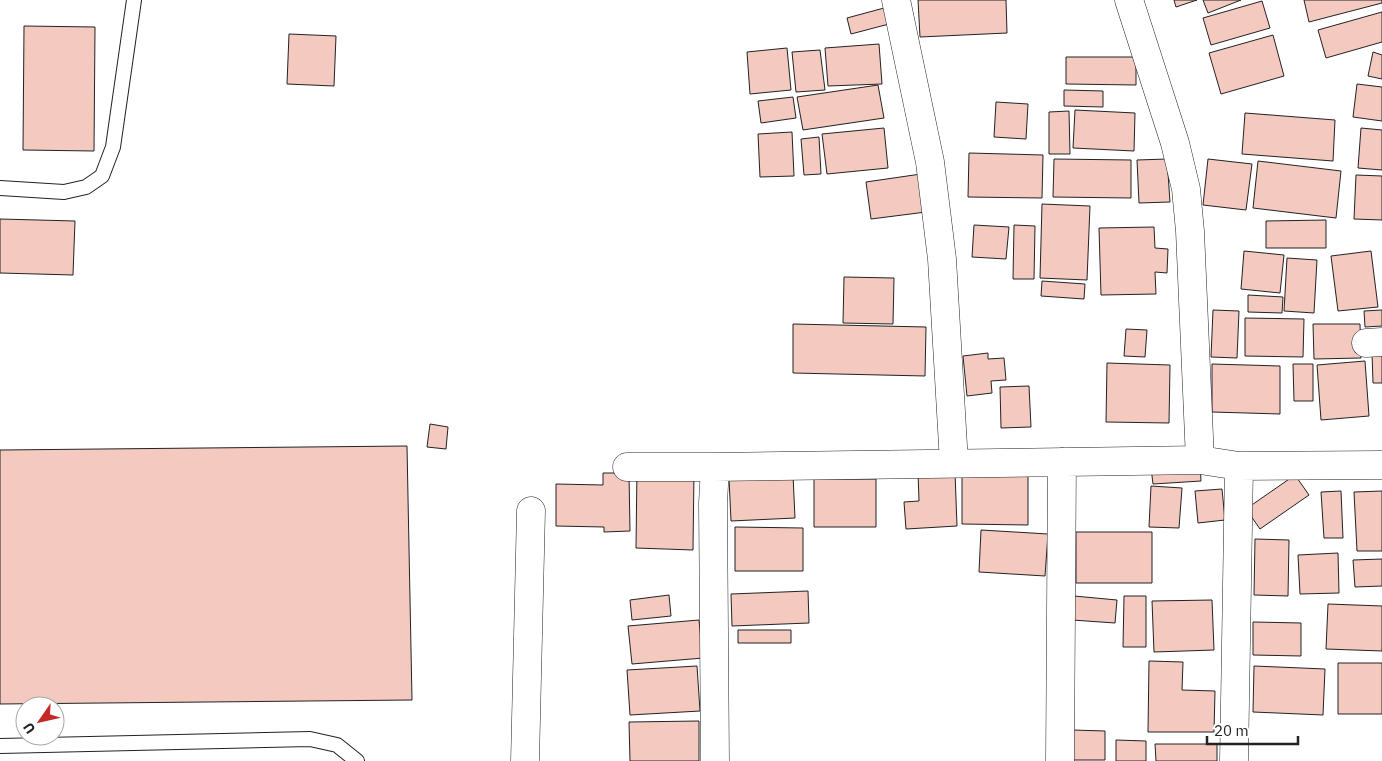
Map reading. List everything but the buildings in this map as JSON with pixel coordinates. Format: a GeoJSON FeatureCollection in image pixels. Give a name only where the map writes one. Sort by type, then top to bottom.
{"type":"FeatureCollection","features":[{"type":"Feature","properties":{"kind":"street"},"geometry":{"type":"LineString","coordinates":[[896,0],[931,172],[942,259],[954,463]]}},
{"type":"Feature","properties":{"kind":"street"},"geometry":{"type":"LineString","coordinates":[[1129,0],[1175,143],[1186,190],[1190,231],[1200,460]]}},
{"type":"Feature","properties":{"kind":"street"},"geometry":{"type":"LineString","coordinates":[[627,467],[1200,460],[1239,466],[1382,465]]}},
{"type":"Feature","properties":{"kind":"street"},"geometry":{"type":"LineString","coordinates":[[1060,761],[1062,462]]}},
{"type":"Feature","properties":{"kind":"street"},"geometry":{"type":"LineString","coordinates":[[1234,761],[1239,466]]}},
{"type":"Feature","properties":{"kind":"street"},"geometry":{"type":"LineString","coordinates":[[715,467],[713,503],[715,761]]}},
{"type":"Feature","properties":{"kind":"street"},"geometry":{"type":"LineString","coordinates":[[525,761],[531,511]]}},
{"type":"Feature","properties":{"kind":"lane"},"geometry":{"type":"LineString","coordinates":[[0,188],[64,192],[86,187],[102,176],[113,147],[134,0]]}},
{"type":"Feature","properties":{"kind":"lane"},"geometry":{"type":"LineString","coordinates":[[0,746],[310,739],[336,745],[357,761]]}}]}
